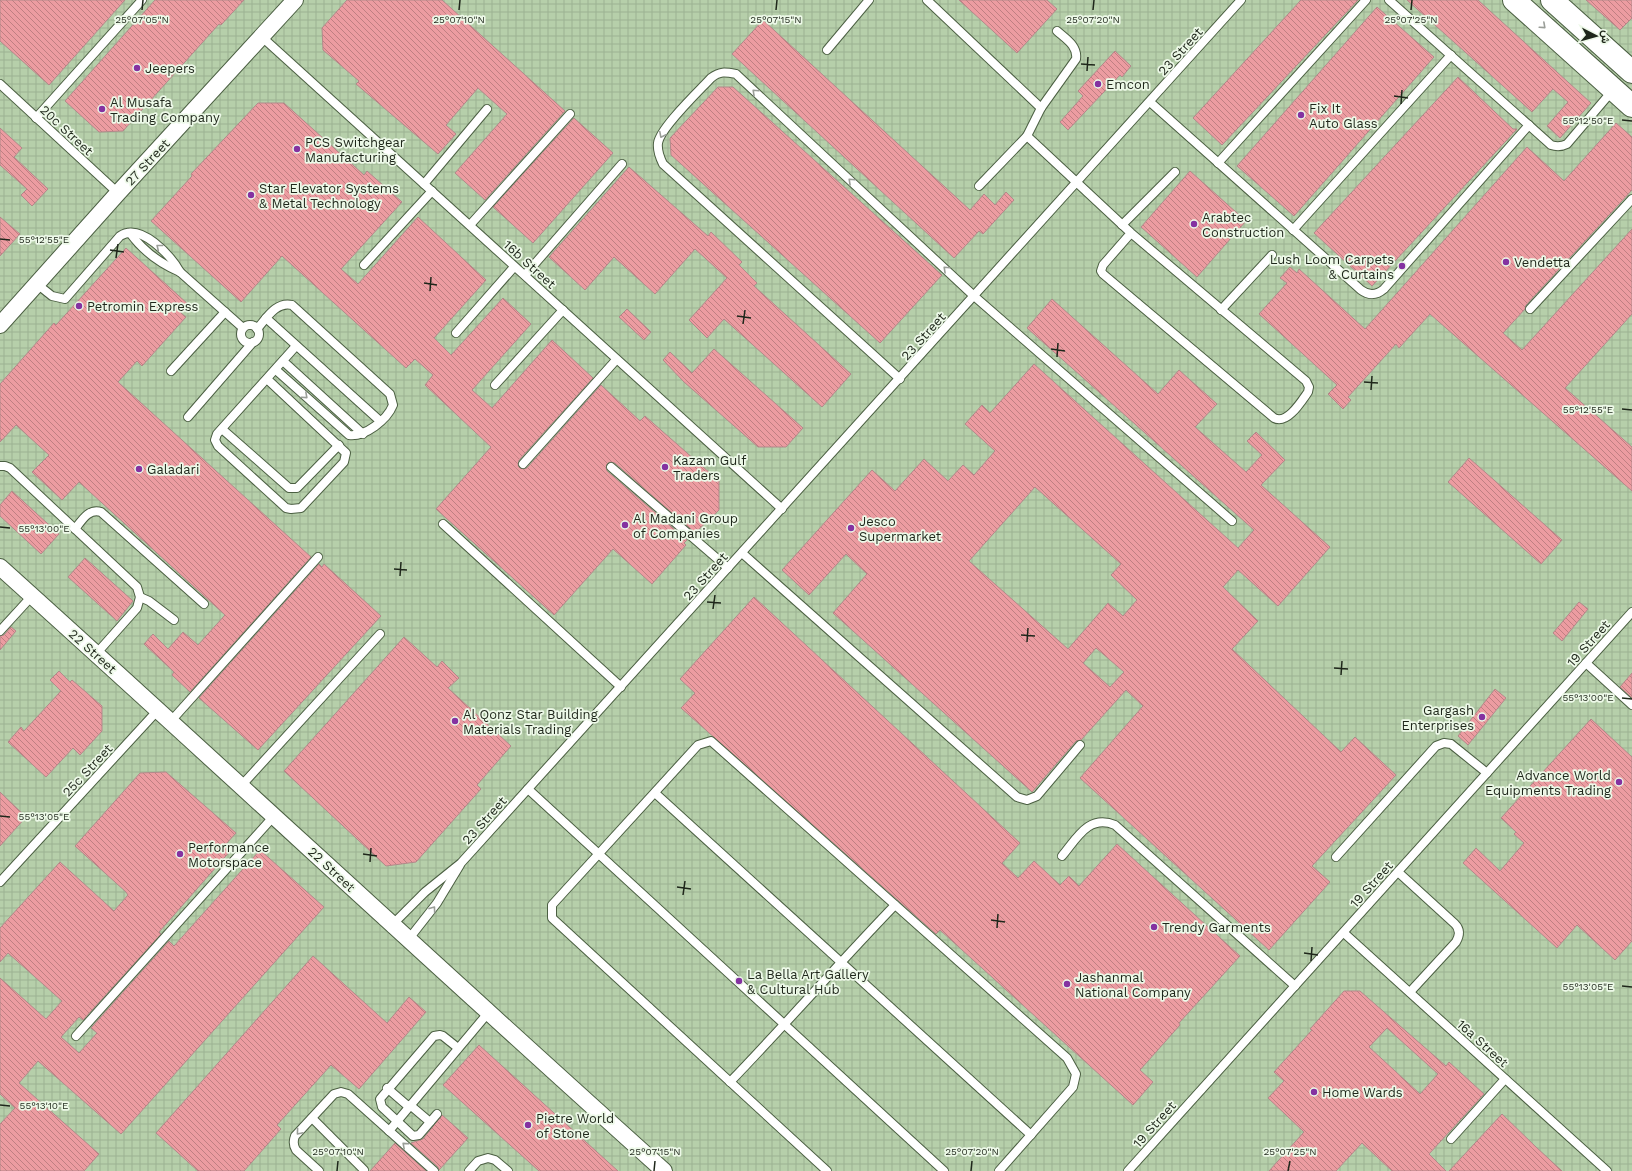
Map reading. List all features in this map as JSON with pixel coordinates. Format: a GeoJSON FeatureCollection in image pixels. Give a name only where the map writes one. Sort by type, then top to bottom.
{"type":"FeatureCollection","features":[{"type":"Feature","properties":{"kind":"main road"},"geometry":{"type":"LineString","coordinates":[[1514,0],[1632,106]]}},
{"type":"Feature","properties":{"kind":"main road"},"geometry":{"type":"LineString","coordinates":[[1552,0],[1631,69]]}},
{"type":"Feature","properties":{"kind":"street","name":"27 Street"},"geometry":{"type":"LineString","coordinates":[[0,325],[118,193],[296,0]]}},
{"type":"Feature","properties":{"kind":"street","name":"22 Street"},"geometry":{"type":"LineString","coordinates":[[0,567],[171,721],[488,1013],[664,1171]]}},
{"type":"Feature","properties":{"kind":"lane"},"geometry":{"type":"LineString","coordinates":[[36,118],[142,0]]}},
{"type":"Feature","properties":{"kind":"lane"},"geometry":{"type":"LineString","coordinates":[[827,50],[869,0]]}},
{"type":"Feature","properties":{"kind":"lane"},"geometry":{"type":"LineString","coordinates":[[927,0],[1041,108]]}},
{"type":"Feature","properties":{"kind":"lane","name":"23 Street"},"geometry":{"type":"LineString","coordinates":[[392,925],[425,892],[461,863],[1241,0]]}},
{"type":"Feature","properties":{"kind":"lane"},"geometry":{"type":"LineString","coordinates":[[1218,163],[1366,0]]}},
{"type":"Feature","properties":{"kind":"lane"},"geometry":{"type":"LineString","coordinates":[[1389,0],[1551,145],[1559,147],[1564,146],[1570,141],[1613,89]]}},
{"type":"Feature","properties":{"kind":"lane"},"geometry":{"type":"LineString","coordinates":[[979,186],[1027,136],[1041,108],[1076,59],[1076,50],[1057,31]]}},
{"type":"Feature","properties":{"kind":"lane","name":"16b Street"},"geometry":{"type":"LineString","coordinates":[[262,37],[470,225],[514,267],[525,275],[616,360],[782,508]]}},
{"type":"Feature","properties":{"kind":"lane"},"geometry":{"type":"LineString","coordinates":[[1293,230],[1451,56]]}},
{"type":"Feature","properties":{"kind":"lane"},"geometry":{"type":"LineString","coordinates":[[900,379],[662,164],[659,157],[658,144],[660,136],[711,78],[718,73],[724,71],[736,74],[974,296],[1232,521]]}},
{"type":"Feature","properties":{"kind":"lane","name":"20c Street"},"geometry":{"type":"LineString","coordinates":[[1,87],[118,193]]}},
{"type":"Feature","properties":{"kind":"lane"},"geometry":{"type":"LineString","coordinates":[[1150,102],[1361,290],[1369,294],[1377,294],[1384,289],[1528,125]]}},
{"type":"Feature","properties":{"kind":"lane"},"geometry":{"type":"LineString","coordinates":[[424,184],[487,109]]}},
{"type":"Feature","properties":{"kind":"lane"},"geometry":{"type":"LineString","coordinates":[[470,225],[570,114]]}},
{"type":"Feature","properties":{"kind":"lane"},"geometry":{"type":"LineString","coordinates":[[1027,136],[1131,233],[1308,384],[1308,392],[1286,418],[1280,420],[1274,418],[1103,274],[1101,271],[1103,265],[1131,233]]}},
{"type":"Feature","properties":{"kind":"lane"},"geometry":{"type":"LineString","coordinates":[[525,275],[622,164]]}},
{"type":"Feature","properties":{"kind":"lane"},"geometry":{"type":"LineString","coordinates":[[1122,225],[1174,172]]}},
{"type":"Feature","properties":{"kind":"lane"},"geometry":{"type":"LineString","coordinates":[[364,265],[432,191]]}},
{"type":"Feature","properties":{"kind":"lane"},"geometry":{"type":"LineString","coordinates":[[1530,309],[1632,199]]}},
{"type":"Feature","properties":{"kind":"lane"},"geometry":{"type":"LineString","coordinates":[[37,284],[52,296],[65,299],[120,236],[130,232],[156,243],[170,256],[180,272]]}},
{"type":"Feature","properties":{"kind":"lane"},"geometry":{"type":"LineString","coordinates":[[130,232],[150,255],[159,262],[180,272],[243,328]]}},
{"type":"Feature","properties":{"kind":"lane"},"geometry":{"type":"LineString","coordinates":[[1221,310],[1272,255]]}},
{"type":"Feature","properties":{"kind":"lane"},"geometry":{"type":"LineString","coordinates":[[456,333],[514,267]]}},
{"type":"Feature","properties":{"kind":"lane"},"geometry":{"type":"LineString","coordinates":[[188,416],[258,336],[257,329],[266,318],[280,305],[288,304],[295,308],[390,394],[392,405],[389,412],[370,430],[363,434],[351,435],[344,432],[276,370]]}},
{"type":"Feature","properties":{"kind":"lane"},"geometry":{"type":"LineString","coordinates":[[495,385],[562,310]]}},
{"type":"Feature","properties":{"kind":"lane"},"geometry":{"type":"LineString","coordinates":[[171,371],[225,312]]}},
{"type":"Feature","properties":{"kind":"lane"},"geometry":{"type":"LineString","coordinates":[[266,318],[380,421]]}},
{"type":"Feature","properties":{"kind":"lane"},"geometry":{"type":"LineString","coordinates":[[243,328],[250,325],[257,329]]}},
{"type":"Feature","properties":{"kind":"lane"},"geometry":{"type":"LineString","coordinates":[[243,328],[241,332],[243,339],[246,342],[253,342]]}},
{"type":"Feature","properties":{"kind":"lane"},"geometry":{"type":"LineString","coordinates":[[267,379],[346,453],[346,459],[344,462],[301,508],[291,510],[286,508],[218,446],[216,442],[216,437],[222,429],[296,346]]}},
{"type":"Feature","properties":{"kind":"lane"},"geometry":{"type":"LineString","coordinates":[[523,464],[616,360]]}},
{"type":"Feature","properties":{"kind":"lane"},"geometry":{"type":"LineString","coordinates":[[283,361],[363,434]]}},
{"type":"Feature","properties":{"kind":"lane"},"geometry":{"type":"LineString","coordinates":[[222,429],[289,488],[297,488],[300,486],[339,445]]}},
{"type":"Feature","properties":{"kind":"lane"},"geometry":{"type":"LineString","coordinates":[[0,466],[10,468],[133,584],[139,592],[140,597],[136,608],[96,654]]}},
{"type":"Feature","properties":{"kind":"lane"},"geometry":{"type":"LineString","coordinates":[[611,467],[728,568]]}},
{"type":"Feature","properties":{"kind":"lane"},"geometry":{"type":"LineString","coordinates":[[74,528],[90,512],[101,512],[204,604]]}},
{"type":"Feature","properties":{"kind":"lane"},"geometry":{"type":"LineString","coordinates":[[443,524],[621,687]]}},
{"type":"Feature","properties":{"kind":"lane"},"geometry":{"type":"LineString","coordinates":[[742,553],[1017,797],[1027,800],[1037,796],[1080,745]]}},
{"type":"Feature","properties":{"kind":"lane"},"geometry":{"type":"LineString","coordinates":[[171,721],[318,557]]}},
{"type":"Feature","properties":{"kind":"lane"},"geometry":{"type":"LineString","coordinates":[[0,631],[32,596]]}},
{"type":"Feature","properties":{"kind":"lane"},"geometry":{"type":"LineString","coordinates":[[140,597],[149,601],[174,620]]}},
{"type":"Feature","properties":{"kind":"lane","name":"19 Street"},"geometry":{"type":"LineString","coordinates":[[1131,1168],[1632,612]]}},
{"type":"Feature","properties":{"kind":"lane"},"geometry":{"type":"LineString","coordinates":[[241,786],[380,634]]}},
{"type":"Feature","properties":{"kind":"lane"},"geometry":{"type":"LineString","coordinates":[[1586,663],[1632,705]]}},
{"type":"Feature","properties":{"kind":"lane","name":"25c Street"},"geometry":{"type":"LineString","coordinates":[[0,882],[158,710]]}},
{"type":"Feature","properties":{"kind":"lane"},"geometry":{"type":"LineString","coordinates":[[827,1171],[552,918],[552,905],[698,745],[711,741],[1067,1058],[1076,1074],[1073,1087],[999,1171]]}},
{"type":"Feature","properties":{"kind":"lane"},"geometry":{"type":"LineString","coordinates":[[1336,857],[1436,746],[1443,743],[1451,744],[1487,773]]}},
{"type":"Feature","properties":{"kind":"lane"},"geometry":{"type":"LineString","coordinates":[[528,789],[944,1171]]}},
{"type":"Feature","properties":{"kind":"lane"},"geometry":{"type":"LineString","coordinates":[[655,793],[1031,1135]]}},
{"type":"Feature","properties":{"kind":"lane"},"geometry":{"type":"LineString","coordinates":[[76,1036],[274,816]]}},
{"type":"Feature","properties":{"kind":"lane"},"geometry":{"type":"LineString","coordinates":[[1062,856],[1088,826],[1101,822],[1109,822],[1116,825],[1295,986]]}},
{"type":"Feature","properties":{"kind":"lane","name":"23 Street"},"geometry":{"type":"LineString","coordinates":[[408,940],[437,903],[461,863]]}},
{"type":"Feature","properties":{"kind":"lane"},"geometry":{"type":"LineString","coordinates":[[1398,872],[1455,924],[1459,930],[1456,942],[1410,992]]}},
{"type":"Feature","properties":{"kind":"lane"},"geometry":{"type":"LineString","coordinates":[[730,1082],[784,1025],[840,962],[895,905]]}},
{"type":"Feature","properties":{"kind":"lane","name":"16a Street"},"geometry":{"type":"LineString","coordinates":[[1344,933],[1607,1171]]}},
{"type":"Feature","properties":{"kind":"lane"},"geometry":{"type":"LineString","coordinates":[[389,1131],[488,1013]]}},
{"type":"Feature","properties":{"kind":"lane"},"geometry":{"type":"LineString","coordinates":[[437,1114],[419,1135],[413,1136],[380,1105],[381,1096],[434,1036],[443,1036],[458,1048]]}},
{"type":"Feature","properties":{"kind":"lane"},"geometry":{"type":"LineString","coordinates":[[1451,1139],[1505,1078]]}},
{"type":"Feature","properties":{"kind":"lane"},"geometry":{"type":"LineString","coordinates":[[387,1088],[430,1122]]}},
{"type":"Feature","properties":{"kind":"lane"},"geometry":{"type":"LineString","coordinates":[[319,1171],[296,1150],[293,1144],[295,1136],[334,1094],[341,1092],[348,1094],[434,1171]]}},
{"type":"Feature","properties":{"kind":"lane"},"geometry":{"type":"LineString","coordinates":[[312,1118],[364,1170]]}},
{"type":"Feature","properties":{"kind":"lane"},"geometry":{"type":"LineString","coordinates":[[469,1171],[478,1161],[488,1158],[495,1160],[507,1171]]}},
{"type":"Feature","properties":{"kind":"lane"},"geometry":{"type":"LineString","coordinates":[[1131,1168],[1140,1171]]}},
{"type":"Feature","properties":{"kind":"shaded area"},"geometry":{"type":"Polygon","coordinates":[[[0,0],[1632,0],[1632,1171],[0,1171],[0,0]]]}},
{"type":"Feature","properties":{"kind":"building"},"geometry":{"type":"Polygon","coordinates":[[[0,0],[125,0],[49,85],[0,41],[0,0]]]}},
{"type":"Feature","properties":{"kind":"building","name":"Jeepers"},"geometry":{"type":"Polygon","coordinates":[[[155,0],[244,0],[221,25],[219,24],[123,131],[99,132],[65,101],[155,0]]]}},
{"type":"Feature","properties":{"kind":"building"},"geometry":{"type":"Polygon","coordinates":[[[347,0],[442,0],[565,111],[485,200],[455,173],[507,114],[478,88],[446,125],[456,134],[438,154],[356,84],[359,81],[323,50],[322,28],[347,0]]]}},
{"type":"Feature","properties":{"kind":"building"},"geometry":{"type":"Polygon","coordinates":[[[959,0],[1047,0],[1057,9],[1017,53],[959,0]]]}},
{"type":"Feature","properties":{"kind":"building"},"geometry":{"type":"Polygon","coordinates":[[[1301,0],[1358,0],[1222,145],[1193,118],[1301,0]]]}},
{"type":"Feature","properties":{"kind":"building"},"geometry":{"type":"Polygon","coordinates":[[[1407,0],[1478,0],[1591,103],[1560,138],[1547,126],[1568,102],[1553,89],[1532,112],[1407,0]]]}},
{"type":"Feature","properties":{"kind":"building"},"geometry":{"type":"Polygon","coordinates":[[[1586,0],[1632,0],[1632,18],[1620,30],[1586,0]]]}},
{"type":"Feature","properties":{"kind":"building"},"geometry":{"type":"Polygon","coordinates":[[[1377,7],[1434,57],[1294,216],[1237,166],[1377,7]]]}},
{"type":"Feature","properties":{"kind":"building"},"geometry":{"type":"Polygon","coordinates":[[[763,20],[970,210],[984,194],[995,205],[1006,192],[1014,200],[983,234],[979,231],[954,258],[732,54],[763,20]]]}},
{"type":"Feature","properties":{"kind":"building"},"geometry":{"type":"Polygon","coordinates":[[[1115,51],[1131,66],[1122,77],[1120,75],[1068,130],[1060,122],[1083,96],[1078,91],[1115,51]]]}},
{"type":"Feature","properties":{"kind":"building"},"geometry":{"type":"Polygon","coordinates":[[[1458,77],[1513,129],[1517,129],[1372,286],[1314,233],[1458,77]]]}},
{"type":"Feature","properties":{"kind":"building"},"geometry":{"type":"Polygon","coordinates":[[[718,87],[733,87],[942,275],[880,343],[671,155],[670,138],[718,87]]]}},
{"type":"Feature","properties":{"kind":"building"},"geometry":{"type":"Polygon","coordinates":[[[258,103],[284,103],[364,175],[367,171],[402,202],[341,269],[358,284],[418,217],[486,280],[434,338],[451,355],[503,298],[531,324],[472,390],[492,408],[552,340],[593,378],[519,460],[518,465],[520,468],[527,468],[601,385],[640,421],[645,416],[719,481],[719,510],[695,533],[615,463],[610,462],[607,464],[607,471],[687,540],[684,543],[686,545],[652,584],[613,549],[554,615],[436,509],[491,447],[425,385],[433,375],[415,359],[406,368],[282,256],[241,302],[151,221],[192,176],[191,174],[258,103]]]}},
{"type":"Feature","properties":{"kind":"building"},"geometry":{"type":"Polygon","coordinates":[[[574,118],[613,153],[533,243],[493,207],[574,118]]]}},
{"type":"Feature","properties":{"kind":"building"},"geometry":{"type":"Polygon","coordinates":[[[1616,123],[1632,137],[1632,190],[1526,305],[1525,309],[1503,333],[1522,350],[1632,229],[1632,314],[1565,388],[1632,447],[1632,491],[1430,314],[1399,348],[1396,344],[1348,397],[1351,400],[1343,409],[1328,394],[1337,385],[1259,314],[1287,283],[1280,278],[1290,267],[1297,273],[1299,269],[1365,329],[1527,147],[1564,181],[1616,123]]]}},
{"type":"Feature","properties":{"kind":"building"},"geometry":{"type":"Polygon","coordinates":[[[0,128],[22,148],[14,157],[48,189],[32,206],[21,195],[27,189],[0,165],[0,128]]]}},
{"type":"Feature","properties":{"kind":"building"},"geometry":{"type":"Polygon","coordinates":[[[629,167],[708,236],[711,232],[742,262],[739,265],[757,283],[754,286],[851,374],[822,407],[724,319],[707,338],[689,320],[727,278],[695,249],[655,294],[614,257],[585,290],[549,257],[629,167]]]}},
{"type":"Feature","properties":{"kind":"building","name":"Arabtec Construction"},"geometry":{"type":"Polygon","coordinates":[[[1190,171],[1246,221],[1197,277],[1141,227],[1190,171]]]}},
{"type":"Feature","properties":{"kind":"building"},"geometry":{"type":"Polygon","coordinates":[[[0,217],[20,234],[0,256],[0,217]]]}},
{"type":"Feature","properties":{"kind":"building","name":"Galadari"},"geometry":{"type":"Polygon","coordinates":[[[126,248],[189,305],[181,313],[186,317],[142,366],[137,361],[118,382],[311,557],[190,692],[172,675],[174,672],[144,644],[153,634],[168,649],[183,632],[198,645],[225,615],[79,482],[62,500],[32,472],[49,455],[16,425],[0,442],[0,384],[54,323],[56,325],[126,248]]]}},
{"type":"Feature","properties":{"kind":"building"},"geometry":{"type":"Polygon","coordinates":[[[1052,299],[1158,394],[1179,370],[1217,404],[1195,427],[1246,472],[1262,455],[1247,441],[1256,432],[1285,460],[1261,485],[1330,547],[1278,606],[1238,570],[1223,587],[1258,621],[1232,649],[1341,752],[1355,737],[1396,775],[1312,866],[1330,882],[1269,950],[1080,778],[1143,706],[1126,690],[1081,740],[1076,741],[1032,792],[833,613],[867,574],[846,554],[809,595],[782,570],[872,470],[895,491],[924,459],[948,481],[963,465],[974,475],[995,451],[965,424],[982,405],[990,413],[1034,364],[1238,548],[1254,530],[1027,328],[1052,299]],[[1035,487],[969,561],[1068,649],[1108,603],[1123,616],[1137,600],[1111,575],[1121,564],[1035,487]],[[1096,648],[1083,663],[1110,687],[1124,672],[1096,648]]]}},
{"type":"Feature","properties":{"kind":"building"},"geometry":{"type":"Polygon","coordinates":[[[627,309],[651,332],[644,340],[619,317],[627,309]]]}},
{"type":"Feature","properties":{"kind":"building"},"geometry":{"type":"Polygon","coordinates":[[[714,349],[803,428],[786,447],[758,447],[684,382],[663,360],[670,352],[692,373],[714,349]]]}},
{"type":"Feature","properties":{"kind":"building"},"geometry":{"type":"Polygon","coordinates":[[[1469,458],[1562,540],[1541,564],[1448,482],[1469,458]]]}},
{"type":"Feature","properties":{"kind":"building"},"geometry":{"type":"Polygon","coordinates":[[[12,491],[59,534],[41,554],[0,516],[0,505],[12,491]]]}},
{"type":"Feature","properties":{"kind":"building"},"geometry":{"type":"Polygon","coordinates":[[[85,558],[133,601],[117,621],[68,577],[85,558]]]}},
{"type":"Feature","properties":{"kind":"building"},"geometry":{"type":"Polygon","coordinates":[[[319,564],[322,567],[324,564],[381,616],[258,750],[199,698],[319,564]]]}},
{"type":"Feature","properties":{"kind":"building"},"geometry":{"type":"Polygon","coordinates":[[[754,597],[1020,843],[1002,863],[1018,878],[1034,861],[1060,885],[1069,876],[1079,886],[1117,844],[1240,956],[1179,1023],[1180,1025],[1140,1070],[1153,1082],[1133,1105],[940,930],[936,934],[681,708],[695,693],[680,679],[754,597]]]}},
{"type":"Feature","properties":{"kind":"building"},"geometry":{"type":"Polygon","coordinates":[[[1579,602],[1588,609],[1562,641],[1553,633],[1579,602]]]}},
{"type":"Feature","properties":{"kind":"building"},"geometry":{"type":"Polygon","coordinates":[[[11,627],[16,631],[0,650],[0,636],[4,635],[11,627]]]}},
{"type":"Feature","properties":{"kind":"building"},"geometry":{"type":"Polygon","coordinates":[[[404,637],[437,667],[442,661],[459,678],[448,688],[511,746],[477,785],[481,789],[416,862],[386,866],[284,771],[404,637]]]}},
{"type":"Feature","properties":{"kind":"building"},"geometry":{"type":"Polygon","coordinates":[[[59,671],[70,682],[72,680],[102,706],[102,731],[80,755],[73,748],[46,777],[8,742],[21,727],[24,731],[61,691],[50,680],[59,671]]]}},
{"type":"Feature","properties":{"kind":"building"},"geometry":{"type":"Polygon","coordinates":[[[1632,673],[1632,698],[1620,687],[1632,673]]]}},
{"type":"Feature","properties":{"kind":"building","name":"Gargash Enterprises"},"geometry":{"type":"Polygon","coordinates":[[[1495,689],[1506,698],[1468,745],[1458,736],[1495,689]]]}},
{"type":"Feature","properties":{"kind":"building"},"geometry":{"type":"Polygon","coordinates":[[[1591,719],[1632,757],[1632,941],[1615,960],[1577,925],[1557,948],[1463,863],[1476,848],[1500,871],[1524,843],[1514,834],[1516,832],[1501,818],[1591,719]]]}},
{"type":"Feature","properties":{"kind":"building"},"geometry":{"type":"Polygon","coordinates":[[[166,772],[236,833],[226,844],[232,849],[159,932],[161,934],[83,1020],[79,1017],[61,1037],[79,1053],[97,1033],[91,1028],[169,941],[174,946],[260,850],[324,907],[121,1134],[38,1061],[19,1083],[99,1154],[84,1171],[0,1171],[0,1124],[15,1108],[0,1094],[0,978],[46,1019],[62,1001],[8,953],[0,962],[0,928],[60,862],[114,911],[128,895],[75,846],[140,773],[166,772]]]}},
{"type":"Feature","properties":{"kind":"building"},"geometry":{"type":"Polygon","coordinates":[[[0,792],[26,817],[0,846],[0,792]]]}},
{"type":"Feature","properties":{"kind":"building"},"geometry":{"type":"Polygon","coordinates":[[[313,956],[387,1023],[409,997],[426,1012],[359,1089],[331,1065],[277,1125],[281,1129],[244,1171],[198,1171],[156,1133],[313,956]]]}},
{"type":"Feature","properties":{"kind":"building"},"geometry":{"type":"Polygon","coordinates":[[[1344,991],[1360,991],[1446,1066],[1449,1062],[1484,1094],[1429,1154],[1446,1171],[1392,1171],[1362,1143],[1336,1171],[1269,1171],[1304,1132],[1268,1098],[1284,1081],[1274,1072],[1312,1030],[1310,1029],[1344,991]],[[1387,1028],[1369,1047],[1420,1094],[1438,1074],[1387,1028]]]}},
{"type":"Feature","properties":{"kind":"building","name":"Pietre World of Stone"},"geometry":{"type":"Polygon","coordinates":[[[479,1045],[618,1171],[539,1171],[443,1085],[479,1045]]]}},
{"type":"Feature","properties":{"kind":"building"},"geometry":{"type":"Polygon","coordinates":[[[1502,1114],[1536,1147],[1562,1171],[1449,1171],[1502,1114]]]}},
{"type":"Feature","properties":{"kind":"building"},"geometry":{"type":"Polygon","coordinates":[[[442,1115],[468,1138],[439,1170],[438,1167],[411,1143],[423,1139],[442,1115]]]}},
{"type":"Feature","properties":{"kind":"building"},"geometry":{"type":"Polygon","coordinates":[[[395,1143],[426,1171],[370,1171],[395,1143]]]}},
{"type":"Feature","properties":{"kind":"place","name":"Jeepers"},"geometry":{"type":"Point","coordinates":[137,68]}},
{"type":"Feature","properties":{"kind":"place","name":"Emcon"},"geometry":{"type":"Point","coordinates":[1098,84]}},
{"type":"Feature","properties":{"kind":"place","name":"Al Musafa Trading Company"},"geometry":{"type":"Point","coordinates":[102,109]}},
{"type":"Feature","properties":{"kind":"place","name":"Fix It Auto Glass"},"geometry":{"type":"Point","coordinates":[1301,115]}},
{"type":"Feature","properties":{"kind":"place","name":"PCS Switchgear Manufacturing"},"geometry":{"type":"Point","coordinates":[297,149]}},
{"type":"Feature","properties":{"kind":"place","name":"Star Elevator Systems & Metal Technology"},"geometry":{"type":"Point","coordinates":[251,195]}},
{"type":"Feature","properties":{"kind":"place","name":"Arabtec Construction"},"geometry":{"type":"Point","coordinates":[1194,224]}},
{"type":"Feature","properties":{"kind":"place","name":"Vendetta"},"geometry":{"type":"Point","coordinates":[1506,262]}},
{"type":"Feature","properties":{"kind":"place","name":"Lush Loom Carpets & Curtains"},"geometry":{"type":"Point","coordinates":[1402,266]}},
{"type":"Feature","properties":{"kind":"place","name":"Petromin Express"},"geometry":{"type":"Point","coordinates":[79,306]}},
{"type":"Feature","properties":{"kind":"place","name":"Kazam Gulf Traders"},"geometry":{"type":"Point","coordinates":[665,467]}},
{"type":"Feature","properties":{"kind":"place","name":"Galadari"},"geometry":{"type":"Point","coordinates":[139,469]}},
{"type":"Feature","properties":{"kind":"place","name":"Al Madani Group of Companies"},"geometry":{"type":"Point","coordinates":[625,525]}},
{"type":"Feature","properties":{"kind":"place","name":"Jesco Supermarket"},"geometry":{"type":"Point","coordinates":[851,528]}},
{"type":"Feature","properties":{"kind":"place","name":"Gargash Enterprises"},"geometry":{"type":"Point","coordinates":[1482,717]}},
{"type":"Feature","properties":{"kind":"place","name":"Al Qonz Star Building Materials Trading"},"geometry":{"type":"Point","coordinates":[455,721]}},
{"type":"Feature","properties":{"kind":"place","name":"Advance World Equipments Trading"},"geometry":{"type":"Point","coordinates":[1619,782]}},
{"type":"Feature","properties":{"kind":"place","name":"Performance Motorspace"},"geometry":{"type":"Point","coordinates":[180,854]}},
{"type":"Feature","properties":{"kind":"place","name":"Trendy Garments"},"geometry":{"type":"Point","coordinates":[1154,927]}},
{"type":"Feature","properties":{"kind":"place","name":"La Bella Art Gallery & Cultural Hub"},"geometry":{"type":"Point","coordinates":[739,981]}},
{"type":"Feature","properties":{"kind":"place","name":"Jashanmal National Company"},"geometry":{"type":"Point","coordinates":[1067,984]}},
{"type":"Feature","properties":{"kind":"place","name":"Home Wards"},"geometry":{"type":"Point","coordinates":[1314,1092]}},
{"type":"Feature","properties":{"kind":"place","name":"Pietre World of Stone"},"geometry":{"type":"Point","coordinates":[528,1125]}}]}
